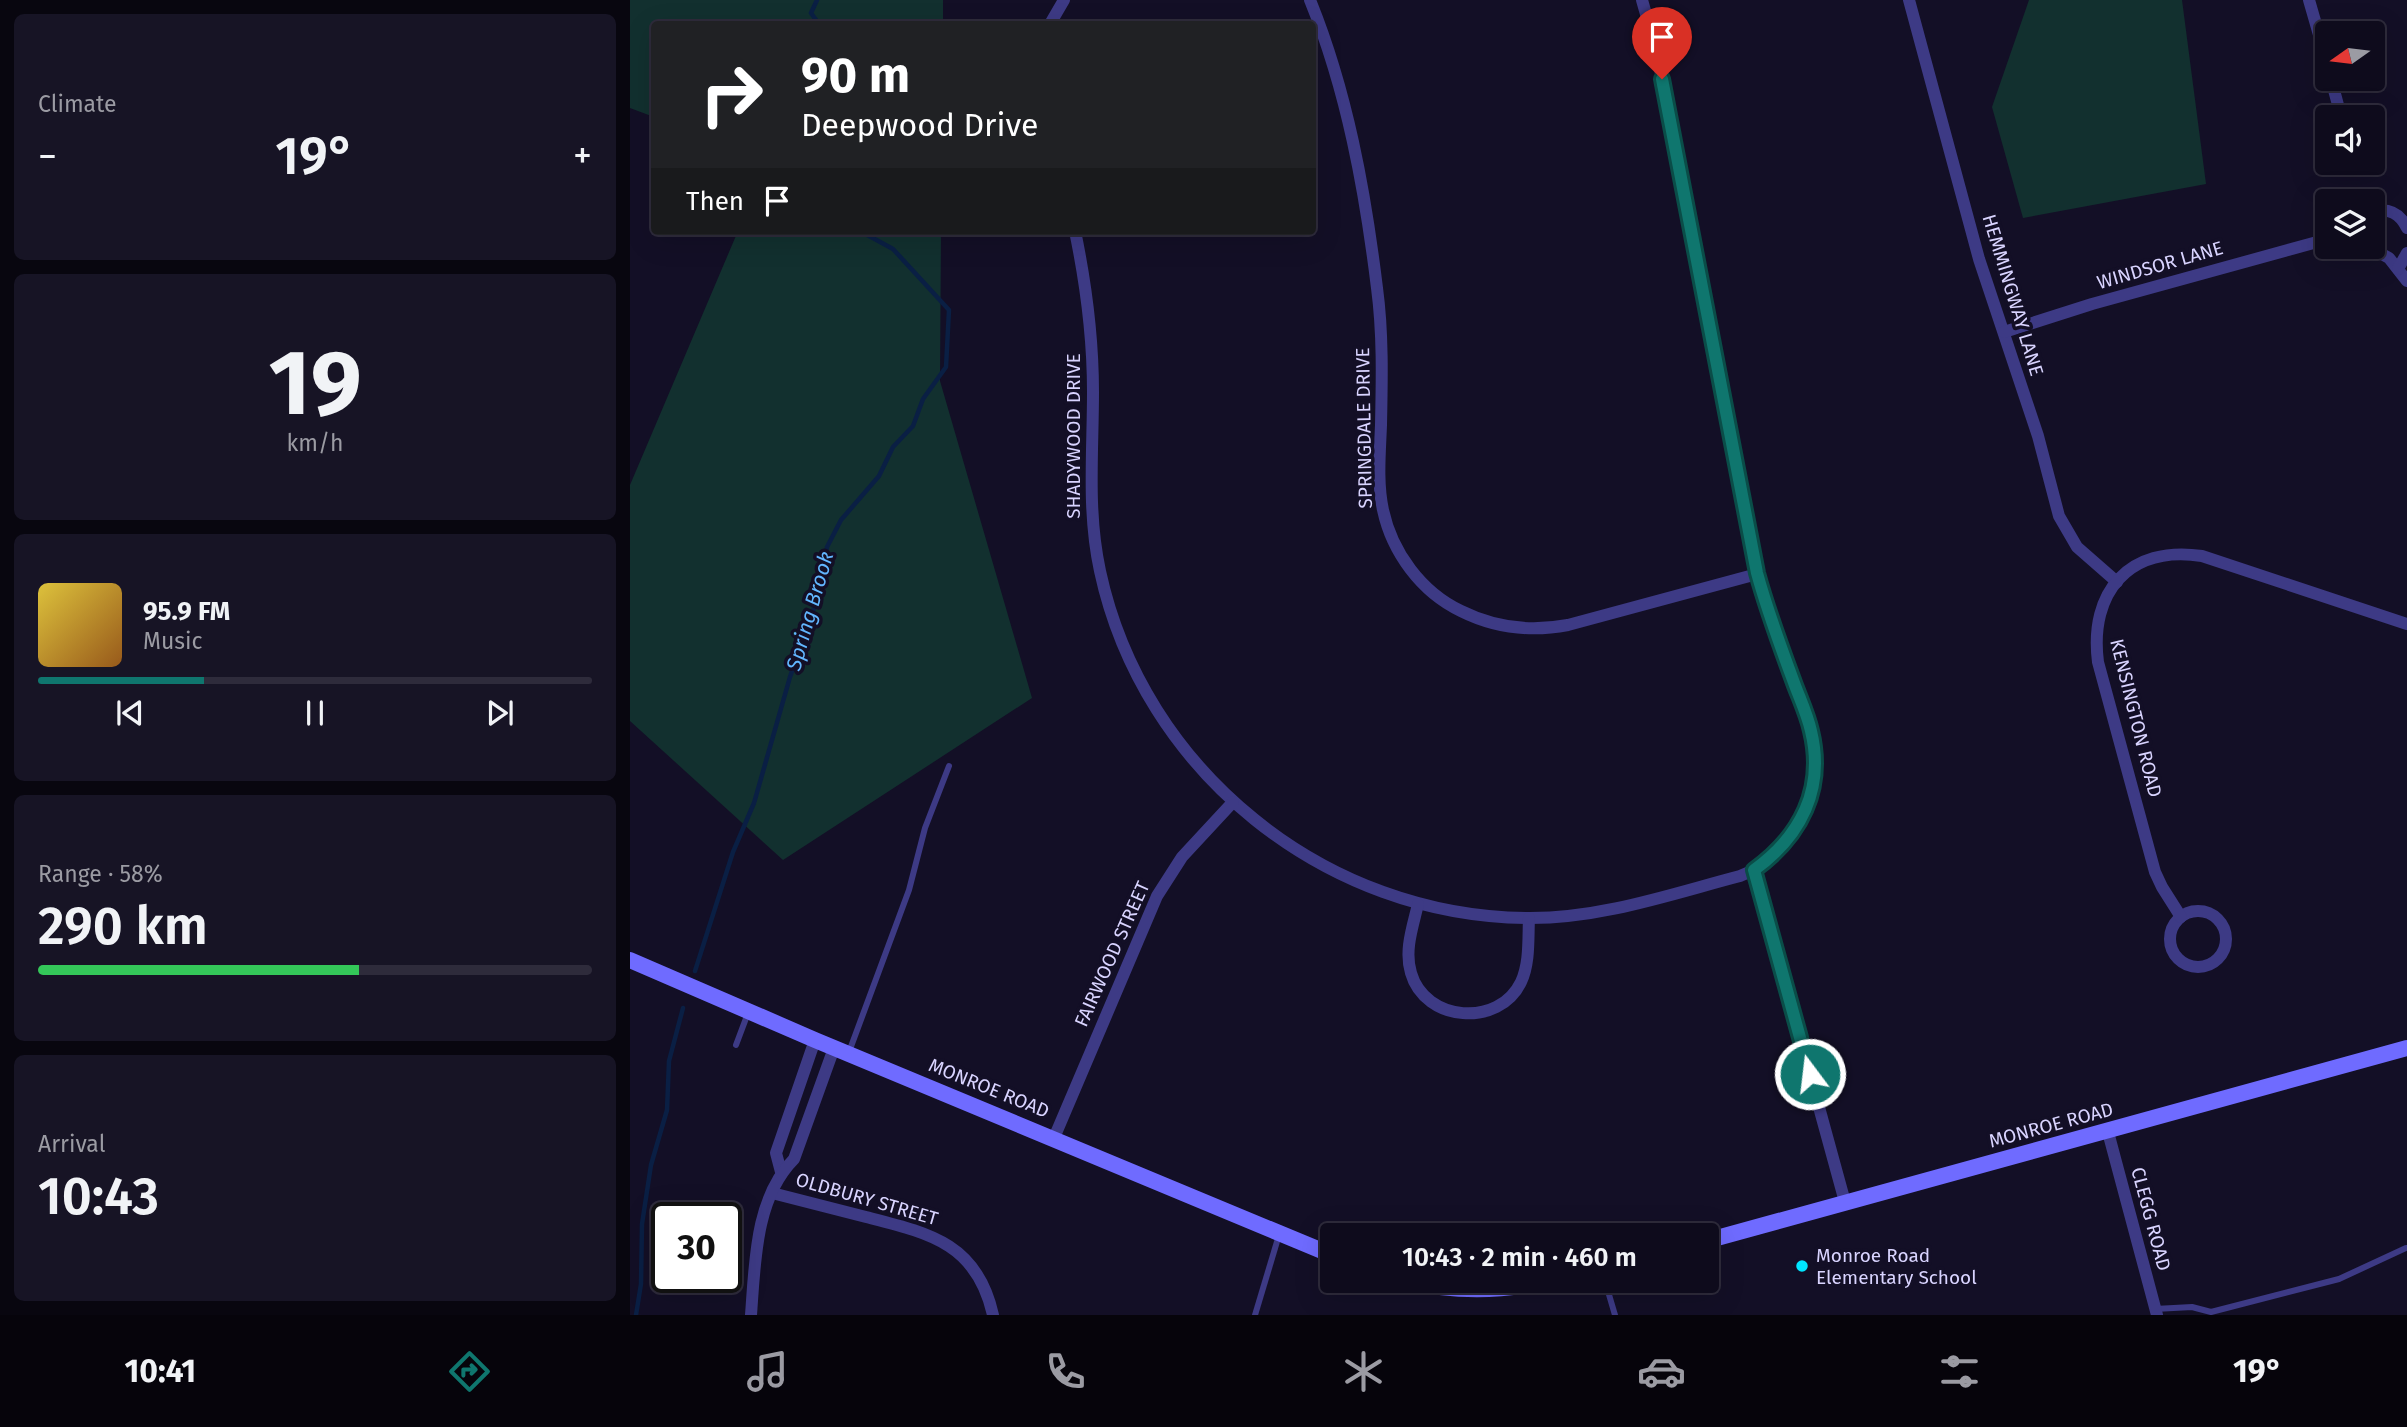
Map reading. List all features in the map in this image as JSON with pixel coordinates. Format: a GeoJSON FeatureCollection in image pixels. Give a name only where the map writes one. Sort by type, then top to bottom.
{"type":"FeatureCollection","features":[{"type":"Feature","properties":{"kind":"street"},"geometry":{"type":"LineString","coordinates":[[1052,21],[1064,0]]}},
{"type":"Feature","properties":{"kind":"street","name":"SPRINGDALE DRIVE"},"geometry":{"type":"LineString","coordinates":[[1310,0],[1337,82],[1364,194],[1381,325],[1380,458],[1383,508],[1390,533],[1411,570],[1436,596],[1478,620],[1506,627],[1536,630],[1568,625],[1757,573]]}},
{"type":"Feature","properties":{"kind":"street"},"geometry":{"type":"LineString","coordinates":[[1642,0],[1657,53],[1757,573],[1772,624],[1806,714],[1815,753],[1811,796],[1802,819],[1779,849],[1754,870],[1845,1202]]}},
{"type":"Feature","properties":{"kind":"street","name":"HEMMINGWAY LANE"},"geometry":{"type":"LineString","coordinates":[[1909,0],[1979,259],[2038,436],[2059,516],[2077,547],[2117,582]]}},
{"type":"Feature","properties":{"kind":"street"},"geometry":{"type":"LineString","coordinates":[[2309,0],[2315,21]]}},
{"type":"Feature","properties":{"kind":"street"},"geometry":{"type":"LineString","coordinates":[[2385,212],[2396,212],[2403,218],[2407,228]]}},
{"type":"Feature","properties":{"kind":"street","name":"SHADYWOOD DRIVE"},"geometry":{"type":"LineString","coordinates":[[1076,235],[1087,297],[1092,349],[1090,484],[1093,525],[1100,573],[1108,603],[1116,628],[1149,698],[1194,762],[1233,802],[1275,836],[1321,865],[1376,890],[1418,904],[1464,913],[1529,918],[1623,908],[1754,870]]}},
{"type":"Feature","properties":{"kind":"street","name":"WINDSOR LANE"},"geometry":{"type":"LineString","coordinates":[[2004,332],[2092,304],[2315,243]]}},
{"type":"Feature","properties":{"kind":"street"},"geometry":{"type":"LineString","coordinates":[[2398,269],[2407,253]]}},
{"type":"Feature","properties":{"kind":"street"},"geometry":{"type":"LineString","coordinates":[[2385,256],[2407,281]]}},
{"type":"Feature","properties":{"kind":"street","name":"KENSINGTON ROAD"},"geometry":{"type":"LineString","coordinates":[[2180,917],[2155,872],[2098,662],[2096,631],[2099,614],[2117,582],[2127,572],[2154,558],[2185,554],[2202,556],[2407,624]]}},
{"type":"Feature","properties":{"kind":"street","name":"FAIRWOOD STREET"},"geometry":{"type":"LineString","coordinates":[[1054,1138],[1157,896],[1182,857],[1233,802]]}},
{"type":"Feature","properties":{"kind":"street"},"geometry":{"type":"LineString","coordinates":[[1418,904],[1409,944],[1411,976],[1418,989],[1441,1008],[1468,1014],[1494,1009],[1515,992],[1525,968],[1529,918]]}},
{"type":"Feature","properties":{"kind":"street"},"geometry":{"type":"LineString","coordinates":[[2204,912],[2218,920],[2223,927],[2223,951],[2212,963],[2194,967],[2179,960],[2174,954],[2170,937],[2180,917],[2188,913],[2204,912]]}},
{"type":"Feature","properties":{"kind":"street","name":"MONROE ROAD"},"geometry":{"type":"LineString","coordinates":[[630,960],[1320,1250]]}},
{"type":"Feature","properties":{"kind":"street"},"geometry":{"type":"LineString","coordinates":[[781,1172],[776,1153],[815,1040]]}},
{"type":"Feature","properties":{"kind":"street","name":"MONROE ROAD"},"geometry":{"type":"LineString","coordinates":[[1719,1237],[2407,1048]]}},
{"type":"Feature","properties":{"kind":"street"},"geometry":{"type":"LineString","coordinates":[[751,1315],[761,1230],[772,1193],[781,1172],[794,1158],[841,1050]]}},
{"type":"Feature","properties":{"kind":"street","name":"CLEGG ROAD"},"geometry":{"type":"LineString","coordinates":[[2108,1132],[2156,1312]]}},
{"type":"Feature","properties":{"kind":"street","name":"OLDBURY STREET"},"geometry":{"type":"LineString","coordinates":[[772,1193],[916,1230],[941,1240],[973,1269],[985,1290],[993,1315]]}},
{"type":"Feature","properties":{"kind":"lane"},"geometry":{"type":"LineString","coordinates":[[841,1050],[909,890],[925,828],[949,766]]}},
{"type":"Feature","properties":{"kind":"lane"},"geometry":{"type":"LineString","coordinates":[[736,1045],[749,1012]]}},
{"type":"Feature","properties":{"kind":"lane"},"geometry":{"type":"LineString","coordinates":[[1255,1315],[1280,1234]]}},
{"type":"Feature","properties":{"kind":"lane"},"geometry":{"type":"LineString","coordinates":[[2156,1312],[2192,1307],[2211,1312],[2339,1279],[2406,1248]]}},
{"type":"Feature","properties":{"kind":"lane"},"geometry":{"type":"LineString","coordinates":[[1609,1293],[1615,1315]]}},
{"type":"Feature","properties":{"kind":"green space"},"geometry":{"type":"Polygon","coordinates":[[[630,0],[943,0],[943,21],[651,21],[651,116],[630,108],[630,0]]]}},
{"type":"Feature","properties":{"kind":"green space"},"geometry":{"type":"Polygon","coordinates":[[[2029,0],[2182,0],[2206,184],[2023,218],[1992,107],[2029,0]]]}},
{"type":"Feature","properties":{"kind":"green space"},"geometry":{"type":"Polygon","coordinates":[[[736,235],[941,235],[940,381],[1032,698],[783,860],[630,721],[630,485],[736,235]]]}},
{"type":"Feature","properties":{"kind":"waterway","name":"Spring Brook"},"geometry":{"type":"LineString","coordinates":[[817,0],[811,13],[817,21]]}},
{"type":"Feature","properties":{"kind":"waterway","name":"Spring Brook"},"geometry":{"type":"LineString","coordinates":[[695,971],[733,852],[754,803],[790,677],[822,585],[827,547],[841,520],[879,476],[893,447],[913,426],[923,399],[946,367],[949,310],[893,249],[867,235]]}},
{"type":"Feature","properties":{"kind":"waterway","name":"Spring Brook"},"geometry":{"type":"LineString","coordinates":[[636,1315],[641,1284],[642,1224],[651,1165],[667,1110],[669,1061],[683,1008]]}},
{"type":"Feature","properties":{"kind":"place","name":"Monroe Road Elementary School"},"geometry":{"type":"Point","coordinates":[1802,1266]}},
{"type":"Feature","properties":{"kind":"route"},"geometry":{"type":"LineString","coordinates":[[1662,79],[1757,573],[1772,624],[1806,714],[1815,753],[1811,796],[1802,819],[1779,849],[1754,870],[1810,1074]]}}]}
